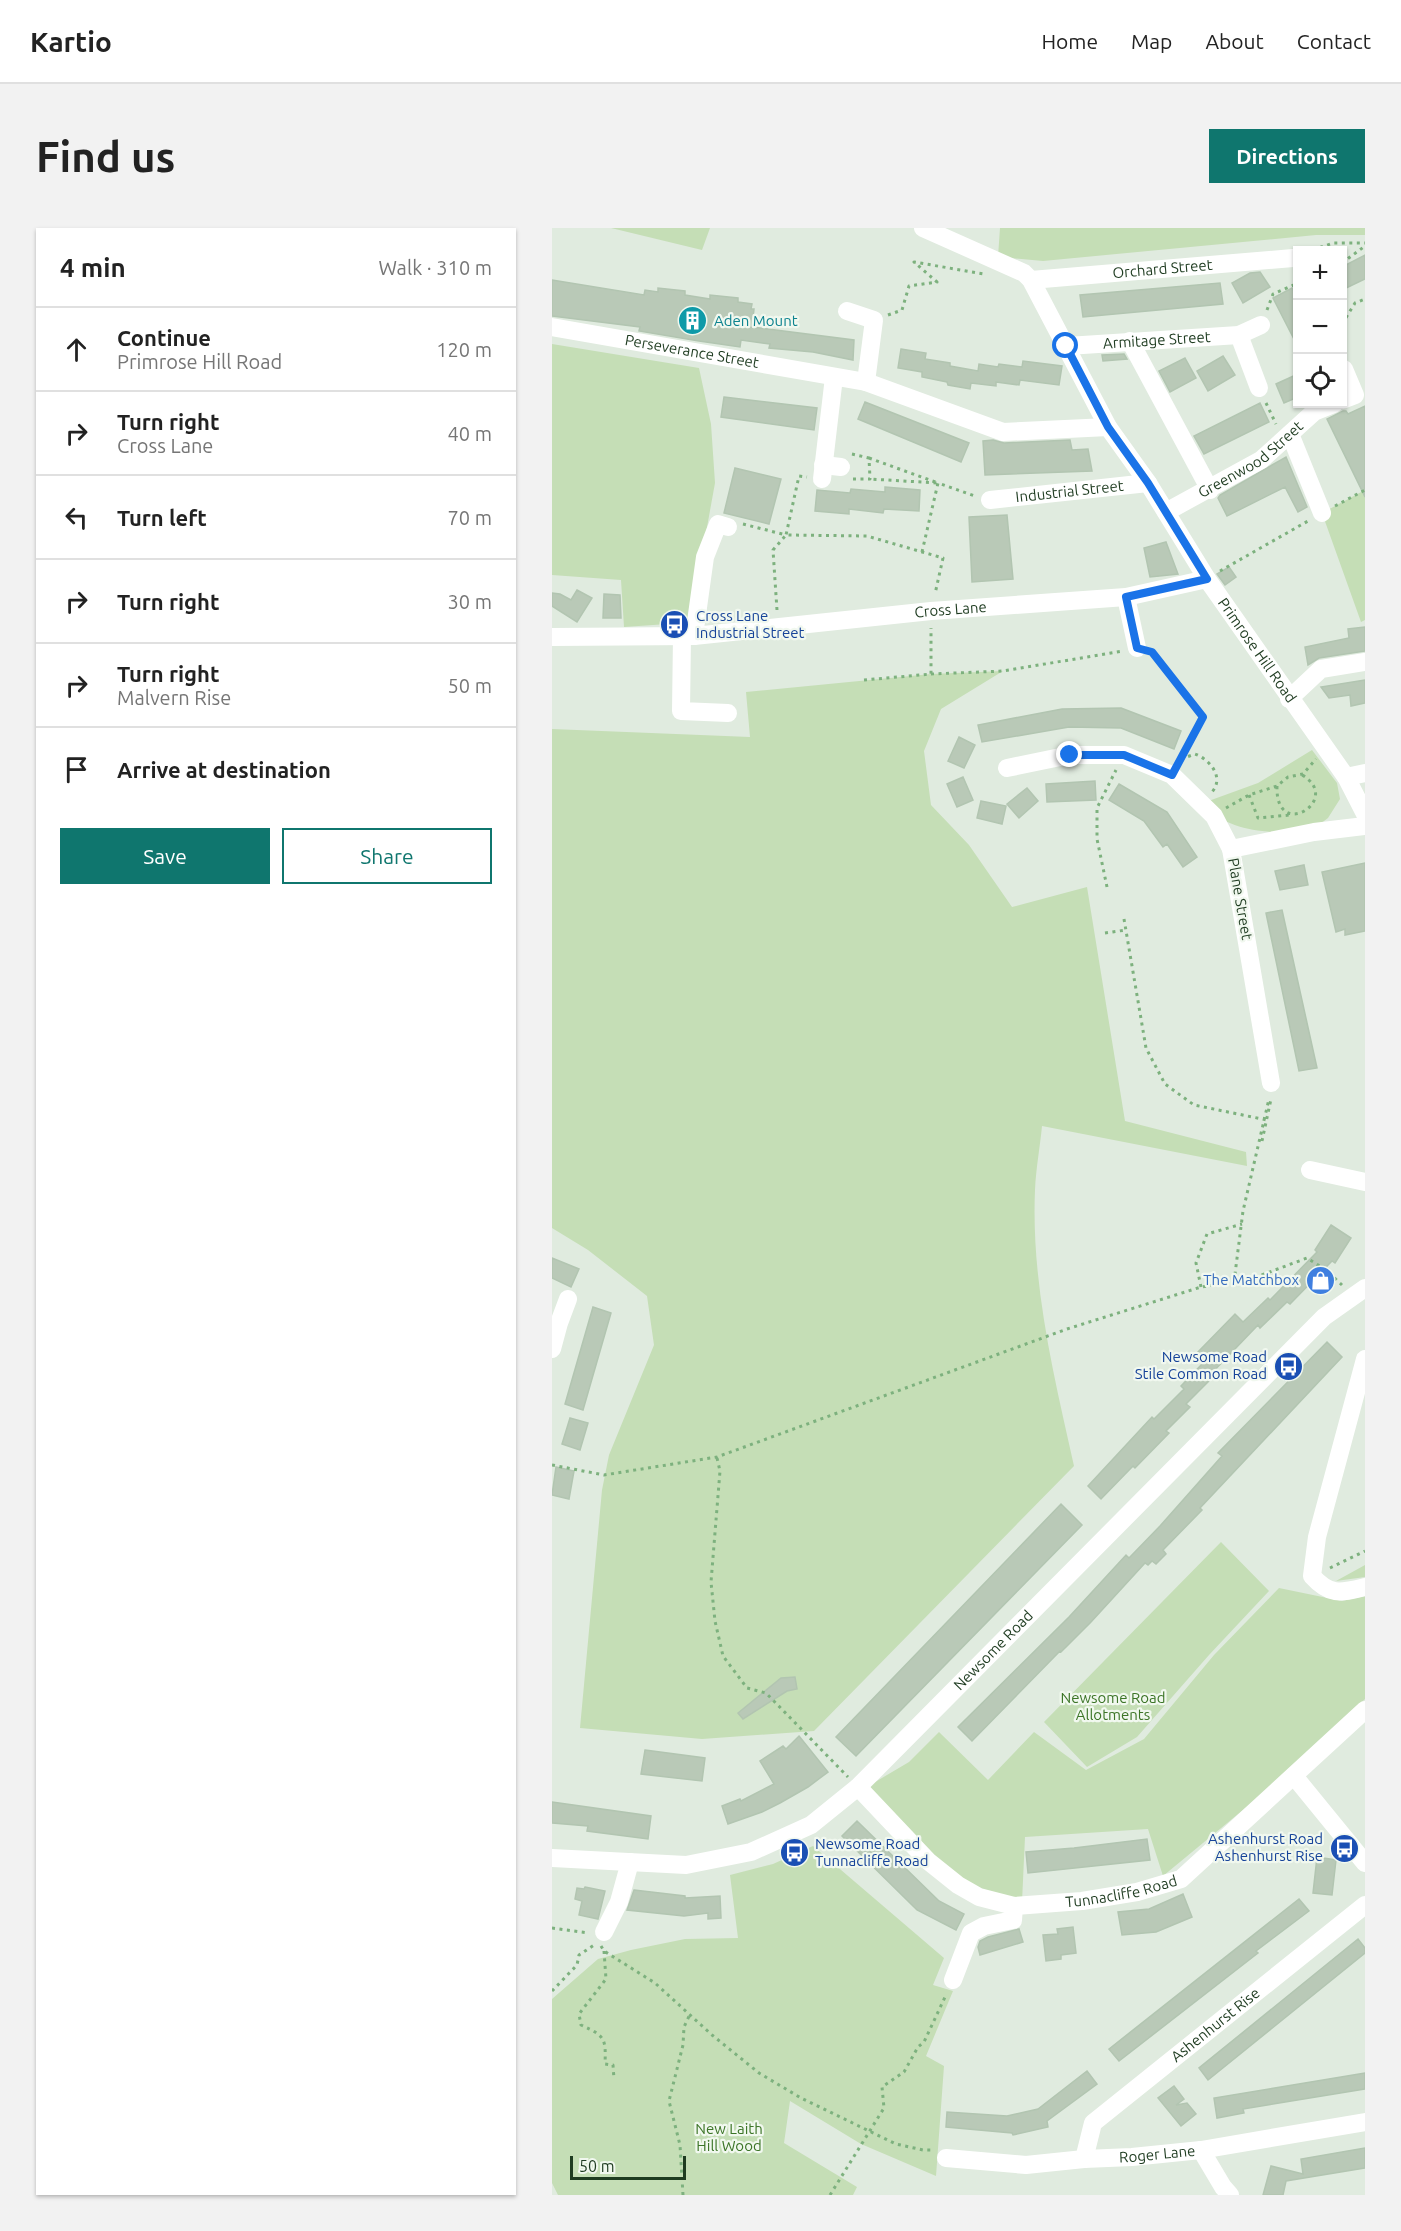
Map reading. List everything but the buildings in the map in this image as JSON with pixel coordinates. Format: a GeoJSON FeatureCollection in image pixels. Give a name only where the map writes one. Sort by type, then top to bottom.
{"type":"FeatureCollection","features":[{"type":"Feature","properties":{"kind":"street"},"geometry":{"type":"LineString","coordinates":[[923,228],[1024,273],[1031,280]]}},
{"type":"Feature","properties":{"kind":"street","name":"Orchard Street"},"geometry":{"type":"LineString","coordinates":[[1031,280],[1293,258]]}},
{"type":"Feature","properties":{"kind":"street","name":"Primrose Hill Road"},"geometry":{"type":"LineString","coordinates":[[1031,280],[1108,427],[1148,483],[1207,579],[1289,699],[1346,777],[1365,814]]}},
{"type":"Feature","properties":{"kind":"street"},"geometry":{"type":"LineString","coordinates":[[847,311],[874,320],[866,382]]}},
{"type":"Feature","properties":{"kind":"street","name":"Armitage Street"},"geometry":{"type":"LineString","coordinates":[[1066,346],[1130,341],[1248,326],[1259,388]]}},
{"type":"Feature","properties":{"kind":"street","name":"Perseverance Street"},"geometry":{"type":"LineString","coordinates":[[552,327],[866,382],[1003,432],[1108,427]]}},
{"type":"Feature","properties":{"kind":"street"},"geometry":{"type":"LineString","coordinates":[[1130,341],[1210,490]]}},
{"type":"Feature","properties":{"kind":"street"},"geometry":{"type":"LineString","coordinates":[[1347,376],[1355,395],[1347,398]]}},
{"type":"Feature","properties":{"kind":"street"},"geometry":{"type":"LineString","coordinates":[[834,377],[822,472],[841,467]]}},
{"type":"Feature","properties":{"kind":"street","name":"Greenwood Street"},"geometry":{"type":"LineString","coordinates":[[1166,512],[1210,490],[1261,460],[1314,412],[1324,408]]}},
{"type":"Feature","properties":{"kind":"street"},"geometry":{"type":"LineString","coordinates":[[1286,436],[1322,513]]}},
{"type":"Feature","properties":{"kind":"street","name":"Industrial Street"},"geometry":{"type":"LineString","coordinates":[[990,500],[1148,483]]}},
{"type":"Feature","properties":{"kind":"street"},"geometry":{"type":"LineString","coordinates":[[728,527],[718,524],[705,557],[688,636],[681,711],[728,713]]}},
{"type":"Feature","properties":{"kind":"street","name":"Cross Lane"},"geometry":{"type":"LineString","coordinates":[[552,637],[688,636],[931,611],[1126,597],[1207,579]]}},
{"type":"Feature","properties":{"kind":"street"},"geometry":{"type":"LineString","coordinates":[[1126,597],[1137,648]]}},
{"type":"Feature","properties":{"kind":"street"},"geometry":{"type":"LineString","coordinates":[[1289,699],[1321,669],[1365,662]]}},
{"type":"Feature","properties":{"kind":"street"},"geometry":{"type":"LineString","coordinates":[[1007,768],[1070,755],[1124,755],[1176,767],[1208,809],[1231,849]]}},
{"type":"Feature","properties":{"kind":"street"},"geometry":{"type":"LineString","coordinates":[[1346,777],[1365,773]]}},
{"type":"Feature","properties":{"kind":"street","name":"Plane Street"},"geometry":{"type":"LineString","coordinates":[[1271,1083],[1231,849],[1314,832],[1365,826]]}},
{"type":"Feature","properties":{"kind":"street"},"geometry":{"type":"LineString","coordinates":[[1310,1170],[1365,1182]]}},
{"type":"Feature","properties":{"kind":"street","name":"Newsome Road"},"geometry":{"type":"LineString","coordinates":[[552,1858],[686,1865],[751,1852],[811,1825],[858,1787],[1324,1317],[1362,1293]]}},
{"type":"Feature","properties":{"kind":"street"},"geometry":{"type":"LineString","coordinates":[[552,1349],[556,1321],[568,1299]]}},
{"type":"Feature","properties":{"kind":"street"},"geometry":{"type":"LineString","coordinates":[[1365,1359],[1317,1537],[1312,1576],[1324,1589],[1343,1592],[1365,1587]]}},
{"type":"Feature","properties":{"kind":"street","name":"Tunnacliffe Road"},"geometry":{"type":"LineString","coordinates":[[858,1787],[928,1861],[958,1886],[978,1898],[1014,1906],[1082,1901],[1137,1892],[1181,1879],[1365,1710]]}},
{"type":"Feature","properties":{"kind":"street"},"geometry":{"type":"LineString","coordinates":[[1294,1776],[1365,1863]]}},
{"type":"Feature","properties":{"kind":"street"},"geometry":{"type":"LineString","coordinates":[[602,1938],[619,1902],[630,1862]]}},
{"type":"Feature","properties":{"kind":"street","name":"Ashenhurst Rise"},"geometry":{"type":"LineString","coordinates":[[1084,2159],[1093,2123],[1365,1905]]}},
{"type":"Feature","properties":{"kind":"street"},"geometry":{"type":"LineString","coordinates":[[953,1980],[971,1933],[984,1926],[1013,1920],[1014,1906]]}},
{"type":"Feature","properties":{"kind":"street","name":"Roger Lane"},"geometry":{"type":"LineString","coordinates":[[946,2158],[1026,2165],[1201,2150],[1365,2122]]}},
{"type":"Feature","properties":{"kind":"street"},"geometry":{"type":"LineString","coordinates":[[1201,2150],[1230,2195]]}},
{"type":"Feature","properties":{"kind":"path"},"geometry":{"type":"LineString","coordinates":[[1324,246],[1333,243],[1365,244]]}},
{"type":"Feature","properties":{"kind":"path"},"geometry":{"type":"LineString","coordinates":[[1347,258],[1365,244]]}},
{"type":"Feature","properties":{"kind":"path"},"geometry":{"type":"LineString","coordinates":[[874,320],[902,310],[909,286],[937,282],[914,262],[992,276]]}},
{"type":"Feature","properties":{"kind":"path"},"geometry":{"type":"LineString","coordinates":[[1273,294],[1293,285]]}},
{"type":"Feature","properties":{"kind":"path"},"geometry":{"type":"LineString","coordinates":[[1347,316],[1355,303],[1365,299]]}},
{"type":"Feature","properties":{"kind":"path"},"geometry":{"type":"LineString","coordinates":[[1259,388],[1286,436]]}},
{"type":"Feature","properties":{"kind":"path"},"geometry":{"type":"LineString","coordinates":[[869,458],[990,500]]}},
{"type":"Feature","properties":{"kind":"path"},"geometry":{"type":"LineString","coordinates":[[870,479],[938,483]]}},
{"type":"Feature","properties":{"kind":"path"},"geometry":{"type":"LineString","coordinates":[[922,552],[938,483]]}},
{"type":"Feature","properties":{"kind":"path"},"geometry":{"type":"LineString","coordinates":[[1207,579],[1365,490]]}},
{"type":"Feature","properties":{"kind":"path"},"geometry":{"type":"LineString","coordinates":[[728,527],[731,520],[786,535],[867,536],[943,558],[931,611],[931,674]]}},
{"type":"Feature","properties":{"kind":"path"},"geometry":{"type":"LineString","coordinates":[[778,627],[773,550],[786,535]]}},
{"type":"Feature","properties":{"kind":"path"},"geometry":{"type":"LineString","coordinates":[[864,680],[1003,671],[1137,648],[1152,652],[1203,717],[1176,767]]}},
{"type":"Feature","properties":{"kind":"path"},"geometry":{"type":"LineString","coordinates":[[1176,767],[1195,754],[1207,759],[1216,773],[1215,789],[1208,809]]}},
{"type":"Feature","properties":{"kind":"path"},"geometry":{"type":"LineString","coordinates":[[1107,887],[1097,839],[1097,808],[1124,755]]}},
{"type":"Feature","properties":{"kind":"path"},"geometry":{"type":"LineString","coordinates":[[1208,809],[1277,786],[1288,777],[1300,774],[1317,758]]}},
{"type":"Feature","properties":{"kind":"path"},"geometry":{"type":"LineString","coordinates":[[1249,795],[1258,818],[1292,815],[1308,810],[1313,803],[1315,791],[1310,780],[1300,774]]}},
{"type":"Feature","properties":{"kind":"path"},"geometry":{"type":"LineString","coordinates":[[1277,786],[1277,797],[1282,808],[1292,815]]}},
{"type":"Feature","properties":{"kind":"path"},"geometry":{"type":"LineString","coordinates":[[1124,919],[1146,1048],[1165,1084],[1194,1105],[1266,1119]]}},
{"type":"Feature","properties":{"kind":"path"},"geometry":{"type":"LineString","coordinates":[[1105,933],[1126,930]]}},
{"type":"Feature","properties":{"kind":"path"},"geometry":{"type":"LineString","coordinates":[[1262,1141],[1271,1083]]}},
{"type":"Feature","properties":{"kind":"path"},"geometry":{"type":"LineString","coordinates":[[1234,1282],[1251,1173],[1266,1119]]}},
{"type":"Feature","properties":{"kind":"path"},"geometry":{"type":"LineString","coordinates":[[1201,1287],[1196,1263],[1206,1234],[1242,1224]]}},
{"type":"Feature","properties":{"kind":"path"},"geometry":{"type":"LineString","coordinates":[[552,1466],[604,1475],[717,1457],[1092,1321],[1201,1287],[1251,1279],[1307,1258],[1362,1293]]}},
{"type":"Feature","properties":{"kind":"path"},"geometry":{"type":"LineString","coordinates":[[717,1457],[720,1471],[711,1582],[715,1621],[723,1656],[747,1688],[766,1693],[858,1787]]}},
{"type":"Feature","properties":{"kind":"path"},"geometry":{"type":"LineString","coordinates":[[1312,1576],[1365,1551]]}},
{"type":"Feature","properties":{"kind":"path"},"geometry":{"type":"LineString","coordinates":[[552,1928],[590,1933],[602,1938]]}},
{"type":"Feature","properties":{"kind":"path"},"geometry":{"type":"LineString","coordinates":[[602,1938],[606,1979],[579,2014],[581,2025],[598,2032],[606,2043],[605,2064],[613,2065],[614,2079]]}},
{"type":"Feature","properties":{"kind":"path"},"geometry":{"type":"LineString","coordinates":[[552,1991],[577,1965],[579,1955],[602,1938]]}},
{"type":"Feature","properties":{"kind":"path"},"geometry":{"type":"LineString","coordinates":[[604,1951],[655,1983],[712,2035],[759,2073],[801,2098],[896,2144],[923,2150],[937,2149],[942,2157],[946,2158]]}},
{"type":"Feature","properties":{"kind":"path"},"geometry":{"type":"LineString","coordinates":[[830,2195],[884,2108],[882,2087],[904,2072],[918,2047],[924,2042],[953,1980]]}},
{"type":"Feature","properties":{"kind":"path"},"geometry":{"type":"LineString","coordinates":[[683,2195],[680,2145],[669,2101],[683,2044],[684,2026],[690,2014]]}},
{"type":"Feature","properties":{"kind":"green space"},"geometry":{"type":"Polygon","coordinates":[[[611,228],[710,228],[702,250],[611,228]]]}},
{"type":"Feature","properties":{"kind":"green space"},"geometry":{"type":"Polygon","coordinates":[[[1000,228],[1365,228],[1365,235],[1316,235],[1043,261],[998,257],[1000,228]]]}},
{"type":"Feature","properties":{"kind":"green space"},"geometry":{"type":"Polygon","coordinates":[[[552,344],[699,368],[711,424],[715,483],[690,621],[624,627],[621,580],[552,575],[552,344]]]}},
{"type":"Feature","properties":{"kind":"green space"},"geometry":{"type":"Polygon","coordinates":[[[1365,490],[1365,620],[1361,622],[1322,513],[1365,490]]]}},
{"type":"Feature","properties":{"kind":"green space"},"geometry":{"type":"Polygon","coordinates":[[[1003,671],[941,709],[924,751],[931,805],[969,845],[1012,907],[1087,887],[1125,1121],[1246,1152],[1247,1166],[1042,1126],[1035,1190],[1040,1294],[1074,1466],[814,1731],[702,1739],[580,1728],[602,1490],[609,1455],[654,1345],[647,1296],[588,1250],[552,1228],[552,729],[750,737],[746,692],[931,674],[1003,671]]]}},
{"type":"Feature","properties":{"kind":"green space"},"geometry":{"type":"Polygon","coordinates":[[[1312,750],[1337,783],[1340,799],[1328,818],[1307,834],[1265,831],[1238,826],[1225,821],[1203,803],[1258,783],[1312,750]]]}},
{"type":"Feature","properties":{"kind":"green space","name":"Newsome Road Allotments"},"geometry":{"type":"Polygon","coordinates":[[[1221,1542],[1269,1591],[1137,1737],[1087,1767],[1044,1722],[1221,1542]]]}},
{"type":"Feature","properties":{"kind":"green space"},"geometry":{"type":"Polygon","coordinates":[[[1365,1565],[1365,1577],[1336,1581],[1365,1565]]]}},
{"type":"Feature","properties":{"kind":"green space"},"geometry":{"type":"Polygon","coordinates":[[[1279,1588],[1342,1601],[1365,1596],[1365,1699],[1283,1777],[1163,1876],[1148,1829],[1025,1837],[1022,1902],[1014,1902],[960,1881],[865,1788],[909,1762],[939,1732],[988,1780],[1034,1732],[1086,1770],[1144,1739],[1214,1655],[1279,1588]]]}},
{"type":"Feature","properties":{"kind":"green space","name":"New Laith Hill Wood"},"geometry":{"type":"Polygon","coordinates":[[[813,1846],[944,1958],[933,1985],[953,1991],[926,2056],[944,2066],[936,2176],[861,2144],[790,2101],[784,2143],[857,2187],[853,2195],[558,2195],[552,2183],[552,1999],[598,1959],[685,1939],[738,1938],[730,1875],[773,1864],[813,1846]]]}},
{"type":"Feature","properties":{"kind":"place","name":"Aden Mount"},"geometry":{"type":"Point","coordinates":[693,321]}},
{"type":"Feature","properties":{"kind":"place","name":"Cross Lane Industrial Street"},"geometry":{"type":"Point","coordinates":[675,625]}},
{"type":"Feature","properties":{"kind":"place","name":"The Matchbox"},"geometry":{"type":"Point","coordinates":[1320,1280]}},
{"type":"Feature","properties":{"kind":"place","name":"Newsome Road Stile Common Road"},"geometry":{"type":"Point","coordinates":[1288,1366]}},
{"type":"Feature","properties":{"kind":"place","name":"Ashenhurst Road Ashenhurst Rise"},"geometry":{"type":"Point","coordinates":[1344,1848]}},
{"type":"Feature","properties":{"kind":"place","name":"Newsome Road Tunnacliffe Road"},"geometry":{"type":"Point","coordinates":[794,1853]}},
{"type":"Feature","properties":{"kind":"route"},"geometry":{"type":"LineString","coordinates":[[1066,346],[1108,427],[1148,483],[1207,579],[1126,597],[1137,648],[1152,652],[1203,717],[1172,775],[1124,755],[1070,755]]}}]}
